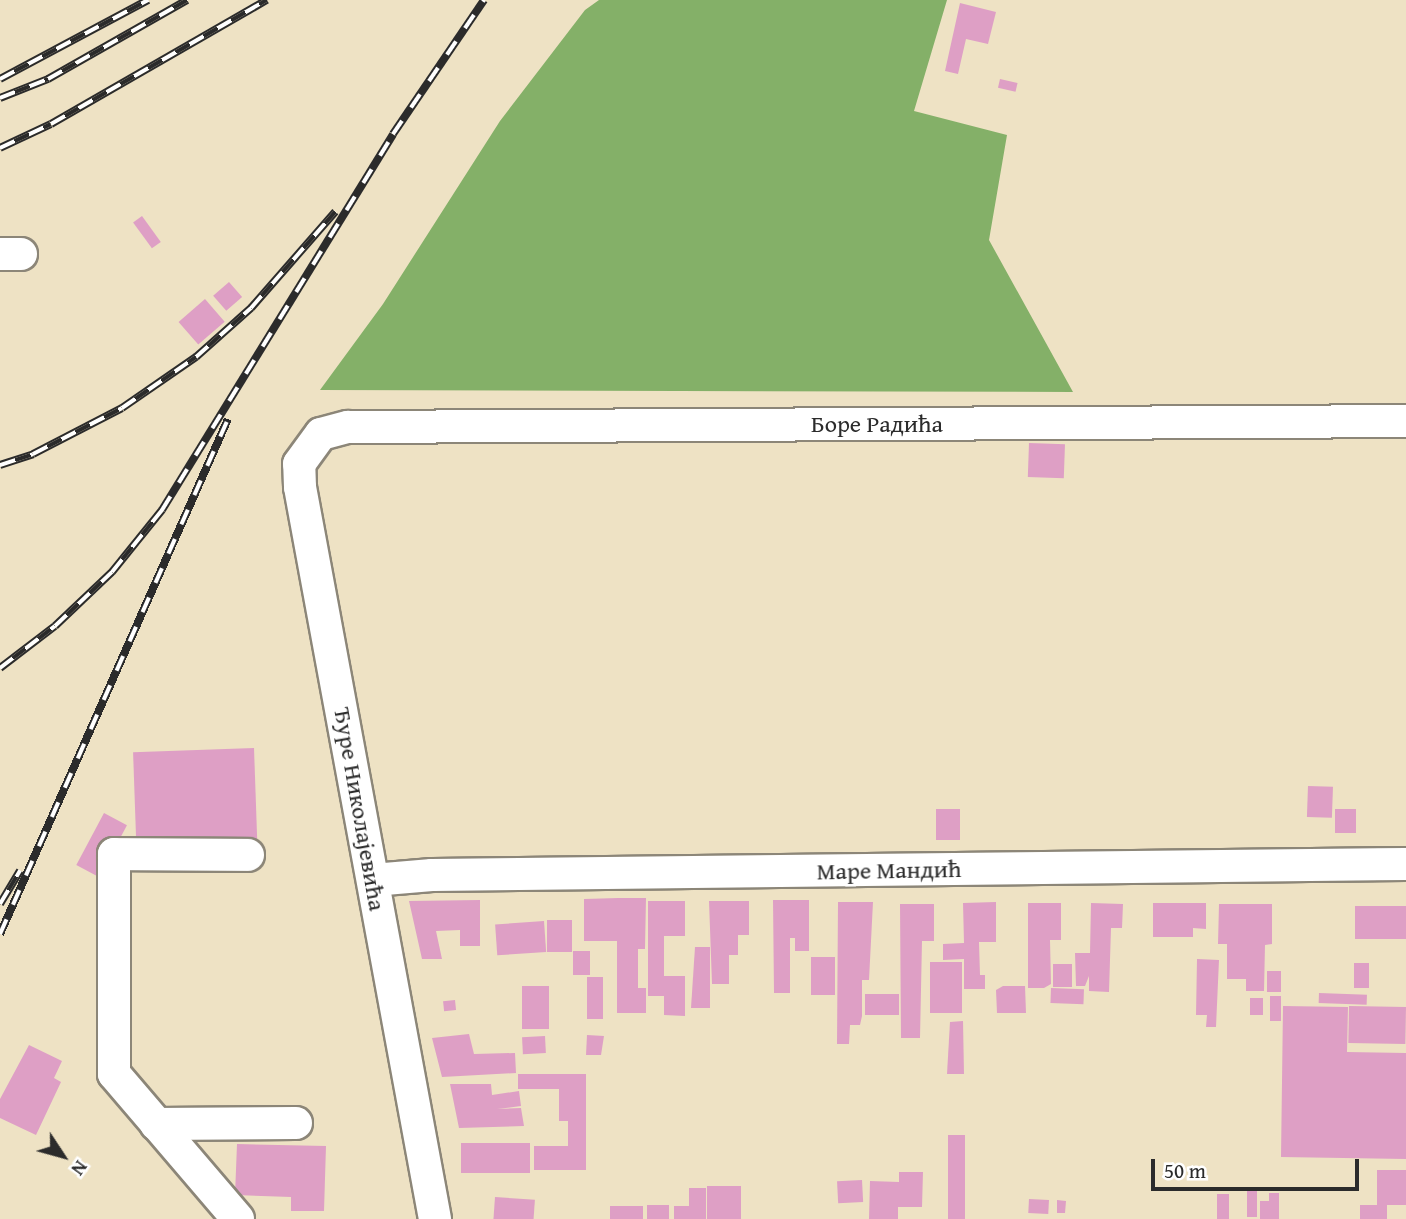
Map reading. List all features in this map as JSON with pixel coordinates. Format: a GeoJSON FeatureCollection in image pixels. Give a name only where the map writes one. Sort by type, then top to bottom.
{"type":"FeatureCollection","features":[{"type":"Feature","properties":{"kind":"street","name":"Боре Радића"},"geometry":{"type":"LineString","coordinates":[[348,427],[1406,421]]}},
{"type":"Feature","properties":{"kind":"street","name":"Ђуре Николајевића"},"geometry":{"type":"LineString","coordinates":[[348,427],[321,434],[299,464],[435,1219]]}},
{"type":"Feature","properties":{"kind":"street"},"geometry":{"type":"LineString","coordinates":[[238,1219],[114,1074],[114,854],[248,855]]}},
{"type":"Feature","properties":{"kind":"street","name":"Маре Мандић"},"geometry":{"type":"LineString","coordinates":[[373,880],[432,875],[1406,864]]}},
{"type":"Feature","properties":{"kind":"street"},"geometry":{"type":"LineString","coordinates":[[156,1124],[296,1123]]}},
{"type":"Feature","properties":{"kind":"green space"},"geometry":{"type":"Polygon","coordinates":[[[599,0],[947,0],[914,111],[1007,135],[989,240],[1073,392],[320,390],[383,304],[500,121],[585,10],[599,0]]]}},
{"type":"Feature","properties":{"kind":"building"},"geometry":{"type":"Polygon","coordinates":[[[960,3],[996,12],[988,44],[966,39],[958,74],[945,71],[960,3]]]}},
{"type":"Feature","properties":{"kind":"building"},"geometry":{"type":"Polygon","coordinates":[[[1000,79],[1018,83],[1016,92],[998,88],[1000,79]]]}},
{"type":"Feature","properties":{"kind":"building"},"geometry":{"type":"Polygon","coordinates":[[[142,216],[161,242],[152,248],[133,222],[142,216]]]}},
{"type":"Feature","properties":{"kind":"building"},"geometry":{"type":"Polygon","coordinates":[[[229,282],[242,297],[226,311],[213,296],[229,282]]]}},
{"type":"Feature","properties":{"kind":"building"},"geometry":{"type":"Polygon","coordinates":[[[205,299],[225,322],[198,345],[179,322],[205,299]]]}},
{"type":"Feature","properties":{"kind":"building"},"geometry":{"type":"Polygon","coordinates":[[[1029,443],[1065,444],[1064,478],[1028,477],[1029,443]]]}},
{"type":"Feature","properties":{"kind":"building"},"geometry":{"type":"Polygon","coordinates":[[[254,748],[257,847],[137,851],[133,752],[254,748]]]}},
{"type":"Feature","properties":{"kind":"building"},"geometry":{"type":"Polygon","coordinates":[[[1308,786],[1333,787],[1332,818],[1307,817],[1308,786]]]}},
{"type":"Feature","properties":{"kind":"building"},"geometry":{"type":"Polygon","coordinates":[[[936,809],[960,809],[960,840],[936,840],[936,809]]]}},
{"type":"Feature","properties":{"kind":"building"},"geometry":{"type":"Polygon","coordinates":[[[1335,809],[1356,809],[1356,833],[1335,833],[1335,809]]]}},
{"type":"Feature","properties":{"kind":"building"},"geometry":{"type":"Polygon","coordinates":[[[104,813],[127,825],[99,877],[76,865],[104,813]]]}},
{"type":"Feature","properties":{"kind":"building"},"geometry":{"type":"Polygon","coordinates":[[[646,898],[645,949],[638,949],[638,988],[646,988],[646,1013],[617,1013],[617,941],[584,941],[584,899],[646,898]]]}},
{"type":"Feature","properties":{"kind":"building"},"geometry":{"type":"Polygon","coordinates":[[[480,900],[480,946],[460,946],[460,930],[436,931],[442,959],[422,959],[409,901],[480,900]]]}},
{"type":"Feature","properties":{"kind":"building"},"geometry":{"type":"Polygon","coordinates":[[[773,900],[809,900],[809,951],[795,951],[795,938],[790,938],[790,993],[774,993],[773,900]]]}},
{"type":"Feature","properties":{"kind":"building"},"geometry":{"type":"Polygon","coordinates":[[[648,901],[685,901],[685,936],[664,936],[664,976],[685,976],[685,1016],[664,1015],[664,996],[648,996],[648,901]]]}},
{"type":"Feature","properties":{"kind":"building"},"geometry":{"type":"Polygon","coordinates":[[[709,901],[749,901],[749,935],[738,935],[738,955],[729,955],[729,984],[712,984],[709,901]]]}},
{"type":"Feature","properties":{"kind":"building"},"geometry":{"type":"Polygon","coordinates":[[[838,902],[873,902],[869,980],[862,980],[862,1016],[860,1025],[850,1025],[849,1044],[837,1044],[838,902]]]}},
{"type":"Feature","properties":{"kind":"building"},"geometry":{"type":"Polygon","coordinates":[[[996,902],[996,942],[979,942],[980,975],[985,975],[985,989],[964,989],[964,959],[943,960],[943,944],[964,943],[963,903],[996,902]]]}},
{"type":"Feature","properties":{"kind":"building"},"geometry":{"type":"Polygon","coordinates":[[[1028,903],[1061,903],[1061,940],[1050,940],[1051,984],[1044,988],[1028,988],[1028,903]]]}},
{"type":"Feature","properties":{"kind":"building"},"geometry":{"type":"Polygon","coordinates":[[[1091,903],[1123,904],[1122,928],[1111,928],[1109,992],[1089,991],[1089,976],[1085,986],[1076,986],[1075,953],[1090,953],[1091,903]]]}},
{"type":"Feature","properties":{"kind":"building"},"geometry":{"type":"Polygon","coordinates":[[[1153,903],[1206,903],[1206,929],[1193,928],[1193,937],[1153,937],[1153,903]]]}},
{"type":"Feature","properties":{"kind":"building"},"geometry":{"type":"Polygon","coordinates":[[[900,904],[934,904],[934,941],[922,941],[920,1038],[901,1038],[900,904]]]}},
{"type":"Feature","properties":{"kind":"building"},"geometry":{"type":"Polygon","coordinates":[[[1219,904],[1272,904],[1272,944],[1265,945],[1264,991],[1246,991],[1246,979],[1227,979],[1227,944],[1218,944],[1219,904]]]}},
{"type":"Feature","properties":{"kind":"building"},"geometry":{"type":"Polygon","coordinates":[[[1355,906],[1406,906],[1406,939],[1355,939],[1355,906]]]}},
{"type":"Feature","properties":{"kind":"building"},"geometry":{"type":"Polygon","coordinates":[[[547,920],[572,920],[572,952],[547,952],[547,920]]]}},
{"type":"Feature","properties":{"kind":"building"},"geometry":{"type":"Polygon","coordinates":[[[544,921],[546,952],[497,955],[495,924],[544,921]]]}},
{"type":"Feature","properties":{"kind":"building"},"geometry":{"type":"Polygon","coordinates":[[[695,947],[710,947],[710,1008],[691,1008],[695,947]]]}},
{"type":"Feature","properties":{"kind":"building"},"geometry":{"type":"Polygon","coordinates":[[[573,951],[590,951],[590,975],[573,975],[573,951]]]}},
{"type":"Feature","properties":{"kind":"building"},"geometry":{"type":"Polygon","coordinates":[[[811,957],[835,957],[835,995],[811,995],[811,957]]]}},
{"type":"Feature","properties":{"kind":"building"},"geometry":{"type":"Polygon","coordinates":[[[1197,959],[1219,960],[1216,1027],[1206,1027],[1207,1015],[1196,1015],[1197,959]]]}},
{"type":"Feature","properties":{"kind":"building"},"geometry":{"type":"Polygon","coordinates":[[[930,962],[962,962],[962,1013],[930,1013],[930,962]]]}},
{"type":"Feature","properties":{"kind":"building"},"geometry":{"type":"Polygon","coordinates":[[[1354,963],[1369,963],[1369,988],[1354,988],[1354,963]]]}},
{"type":"Feature","properties":{"kind":"building"},"geometry":{"type":"Polygon","coordinates":[[[1053,964],[1072,964],[1072,987],[1053,987],[1053,964]]]}},
{"type":"Feature","properties":{"kind":"building"},"geometry":{"type":"Polygon","coordinates":[[[1267,971],[1281,971],[1281,992],[1267,992],[1267,971]]]}},
{"type":"Feature","properties":{"kind":"building"},"geometry":{"type":"Polygon","coordinates":[[[587,977],[603,977],[603,1019],[587,1019],[587,977]]]}},
{"type":"Feature","properties":{"kind":"building"},"geometry":{"type":"Polygon","coordinates":[[[522,986],[549,986],[549,1029],[522,1029],[522,986]]]}},
{"type":"Feature","properties":{"kind":"building"},"geometry":{"type":"Polygon","coordinates":[[[1003,986],[1025,986],[1026,1013],[997,1013],[996,990],[1003,986]]]}},
{"type":"Feature","properties":{"kind":"building"},"geometry":{"type":"Polygon","coordinates":[[[1051,988],[1084,989],[1083,1004],[1050,1003],[1051,988]]]}},
{"type":"Feature","properties":{"kind":"building"},"geometry":{"type":"Polygon","coordinates":[[[1319,993],[1367,995],[1367,1005],[1319,1003],[1319,993]]]}},
{"type":"Feature","properties":{"kind":"building"},"geometry":{"type":"Polygon","coordinates":[[[865,994],[899,994],[899,1015],[865,1015],[865,994]]]}},
{"type":"Feature","properties":{"kind":"building"},"geometry":{"type":"Polygon","coordinates":[[[1270,996],[1281,996],[1281,1021],[1270,1021],[1270,996]]]}},
{"type":"Feature","properties":{"kind":"building"},"geometry":{"type":"Polygon","coordinates":[[[1250,998],[1263,998],[1263,1015],[1250,1015],[1250,998]]]}},
{"type":"Feature","properties":{"kind":"building"},"geometry":{"type":"Polygon","coordinates":[[[455,1000],[456,1010],[444,1011],[443,1001],[455,1000]]]}},
{"type":"Feature","properties":{"kind":"building"},"geometry":{"type":"Polygon","coordinates":[[[1283,1006],[1348,1007],[1347,1052],[1406,1053],[1406,1159],[1281,1157],[1283,1006]]]}},
{"type":"Feature","properties":{"kind":"building"},"geometry":{"type":"Polygon","coordinates":[[[1349,1006],[1406,1007],[1405,1044],[1348,1043],[1349,1006]]]}},
{"type":"Feature","properties":{"kind":"building"},"geometry":{"type":"Polygon","coordinates":[[[963,1021],[964,1074],[947,1074],[950,1022],[963,1021]]]}},
{"type":"Feature","properties":{"kind":"building"},"geometry":{"type":"Polygon","coordinates":[[[469,1034],[474,1054],[515,1053],[516,1073],[442,1077],[432,1038],[469,1034]]]}},
{"type":"Feature","properties":{"kind":"building"},"geometry":{"type":"Polygon","coordinates":[[[587,1035],[604,1036],[601,1055],[586,1055],[587,1035]]]}},
{"type":"Feature","properties":{"kind":"building"},"geometry":{"type":"Polygon","coordinates":[[[545,1036],[546,1053],[523,1054],[522,1037],[545,1036]]]}},
{"type":"Feature","properties":{"kind":"building"},"geometry":{"type":"Polygon","coordinates":[[[29,1045],[62,1061],[54,1078],[61,1082],[36,1135],[0,1118],[0,1099],[29,1045]]]}},
{"type":"Feature","properties":{"kind":"building"},"geometry":{"type":"Polygon","coordinates":[[[518,1074],[586,1074],[586,1170],[534,1170],[534,1146],[568,1146],[568,1121],[559,1121],[559,1089],[518,1089],[518,1074]]]}},
{"type":"Feature","properties":{"kind":"building"},"geometry":{"type":"Polygon","coordinates":[[[450,1084],[491,1084],[492,1095],[519,1091],[521,1106],[497,1109],[521,1108],[524,1126],[459,1128],[450,1084]]]}},
{"type":"Feature","properties":{"kind":"building"},"geometry":{"type":"Polygon","coordinates":[[[948,1135],[965,1135],[965,1219],[948,1219],[948,1135]]]}},
{"type":"Feature","properties":{"kind":"building"},"geometry":{"type":"Polygon","coordinates":[[[461,1143],[530,1143],[530,1173],[461,1173],[461,1143]]]}},
{"type":"Feature","properties":{"kind":"building"},"geometry":{"type":"Polygon","coordinates":[[[237,1144],[326,1146],[324,1211],[291,1211],[291,1197],[235,1195],[237,1144]]]}},
{"type":"Feature","properties":{"kind":"building"},"geometry":{"type":"Polygon","coordinates":[[[1377,1170],[1406,1170],[1406,1205],[1377,1205],[1377,1170]]]}},
{"type":"Feature","properties":{"kind":"building"},"geometry":{"type":"Polygon","coordinates":[[[899,1172],[923,1172],[922,1207],[898,1207],[898,1219],[869,1219],[870,1181],[899,1182],[899,1172]]]}},
{"type":"Feature","properties":{"kind":"building"},"geometry":{"type":"Polygon","coordinates":[[[862,1180],[863,1202],[838,1203],[837,1181],[862,1180]]]}},
{"type":"Feature","properties":{"kind":"building"},"geometry":{"type":"Polygon","coordinates":[[[707,1186],[741,1186],[741,1219],[707,1219],[707,1186]]]}},
{"type":"Feature","properties":{"kind":"building"},"geometry":{"type":"Polygon","coordinates":[[[689,1188],[706,1188],[706,1219],[674,1219],[674,1206],[689,1206],[689,1188]]]}},
{"type":"Feature","properties":{"kind":"building"},"geometry":{"type":"Polygon","coordinates":[[[1247,1191],[1257,1191],[1257,1217],[1247,1217],[1247,1191]]]}},
{"type":"Feature","properties":{"kind":"building"},"geometry":{"type":"Polygon","coordinates":[[[1269,1193],[1279,1193],[1279,1219],[1260,1219],[1260,1201],[1269,1201],[1269,1193]]]}},
{"type":"Feature","properties":{"kind":"building"},"geometry":{"type":"Polygon","coordinates":[[[1217,1194],[1229,1194],[1229,1219],[1217,1219],[1217,1194]]]}},
{"type":"Feature","properties":{"kind":"building"},"geometry":{"type":"Polygon","coordinates":[[[495,1197],[535,1200],[534,1219],[493,1219],[495,1197]]]}},
{"type":"Feature","properties":{"kind":"building"},"geometry":{"type":"Polygon","coordinates":[[[1029,1199],[1049,1200],[1048,1214],[1028,1213],[1029,1199]]]}},
{"type":"Feature","properties":{"kind":"building"},"geometry":{"type":"Polygon","coordinates":[[[1057,1200],[1066,1201],[1065,1213],[1057,1213],[1057,1200]]]}},
{"type":"Feature","properties":{"kind":"building"},"geometry":{"type":"Polygon","coordinates":[[[647,1205],[669,1205],[669,1219],[647,1219],[647,1205]]]}},
{"type":"Feature","properties":{"kind":"building"},"geometry":{"type":"Polygon","coordinates":[[[1360,1205],[1387,1205],[1387,1219],[1360,1219],[1360,1205]]]}},
{"type":"Feature","properties":{"kind":"building"},"geometry":{"type":"Polygon","coordinates":[[[610,1206],[643,1206],[643,1219],[610,1219],[610,1206]]]}},
{"type":"Feature","properties":{"kind":"railway"},"geometry":{"type":"LineString","coordinates":[[0,79],[148,0]]}},
{"type":"Feature","properties":{"kind":"railway"},"geometry":{"type":"LineString","coordinates":[[0,98],[48,79],[187,0]]}},
{"type":"Feature","properties":{"kind":"railway"},"geometry":{"type":"LineString","coordinates":[[0,148],[51,124],[267,0]]}},
{"type":"Feature","properties":{"kind":"railway"},"geometry":{"type":"LineString","coordinates":[[0,668],[55,626],[112,572],[162,510],[393,134],[484,0]]}},
{"type":"Feature","properties":{"kind":"railway"},"geometry":{"type":"LineString","coordinates":[[0,465],[33,454],[122,408],[196,357],[251,308],[335,212]]}},
{"type":"Feature","properties":{"kind":"railway"},"geometry":{"type":"LineString","coordinates":[[0,934],[228,419]]}},
{"type":"Feature","properties":{"kind":"railway"},"geometry":{"type":"LineString","coordinates":[[0,904],[20,871]]}}]}
